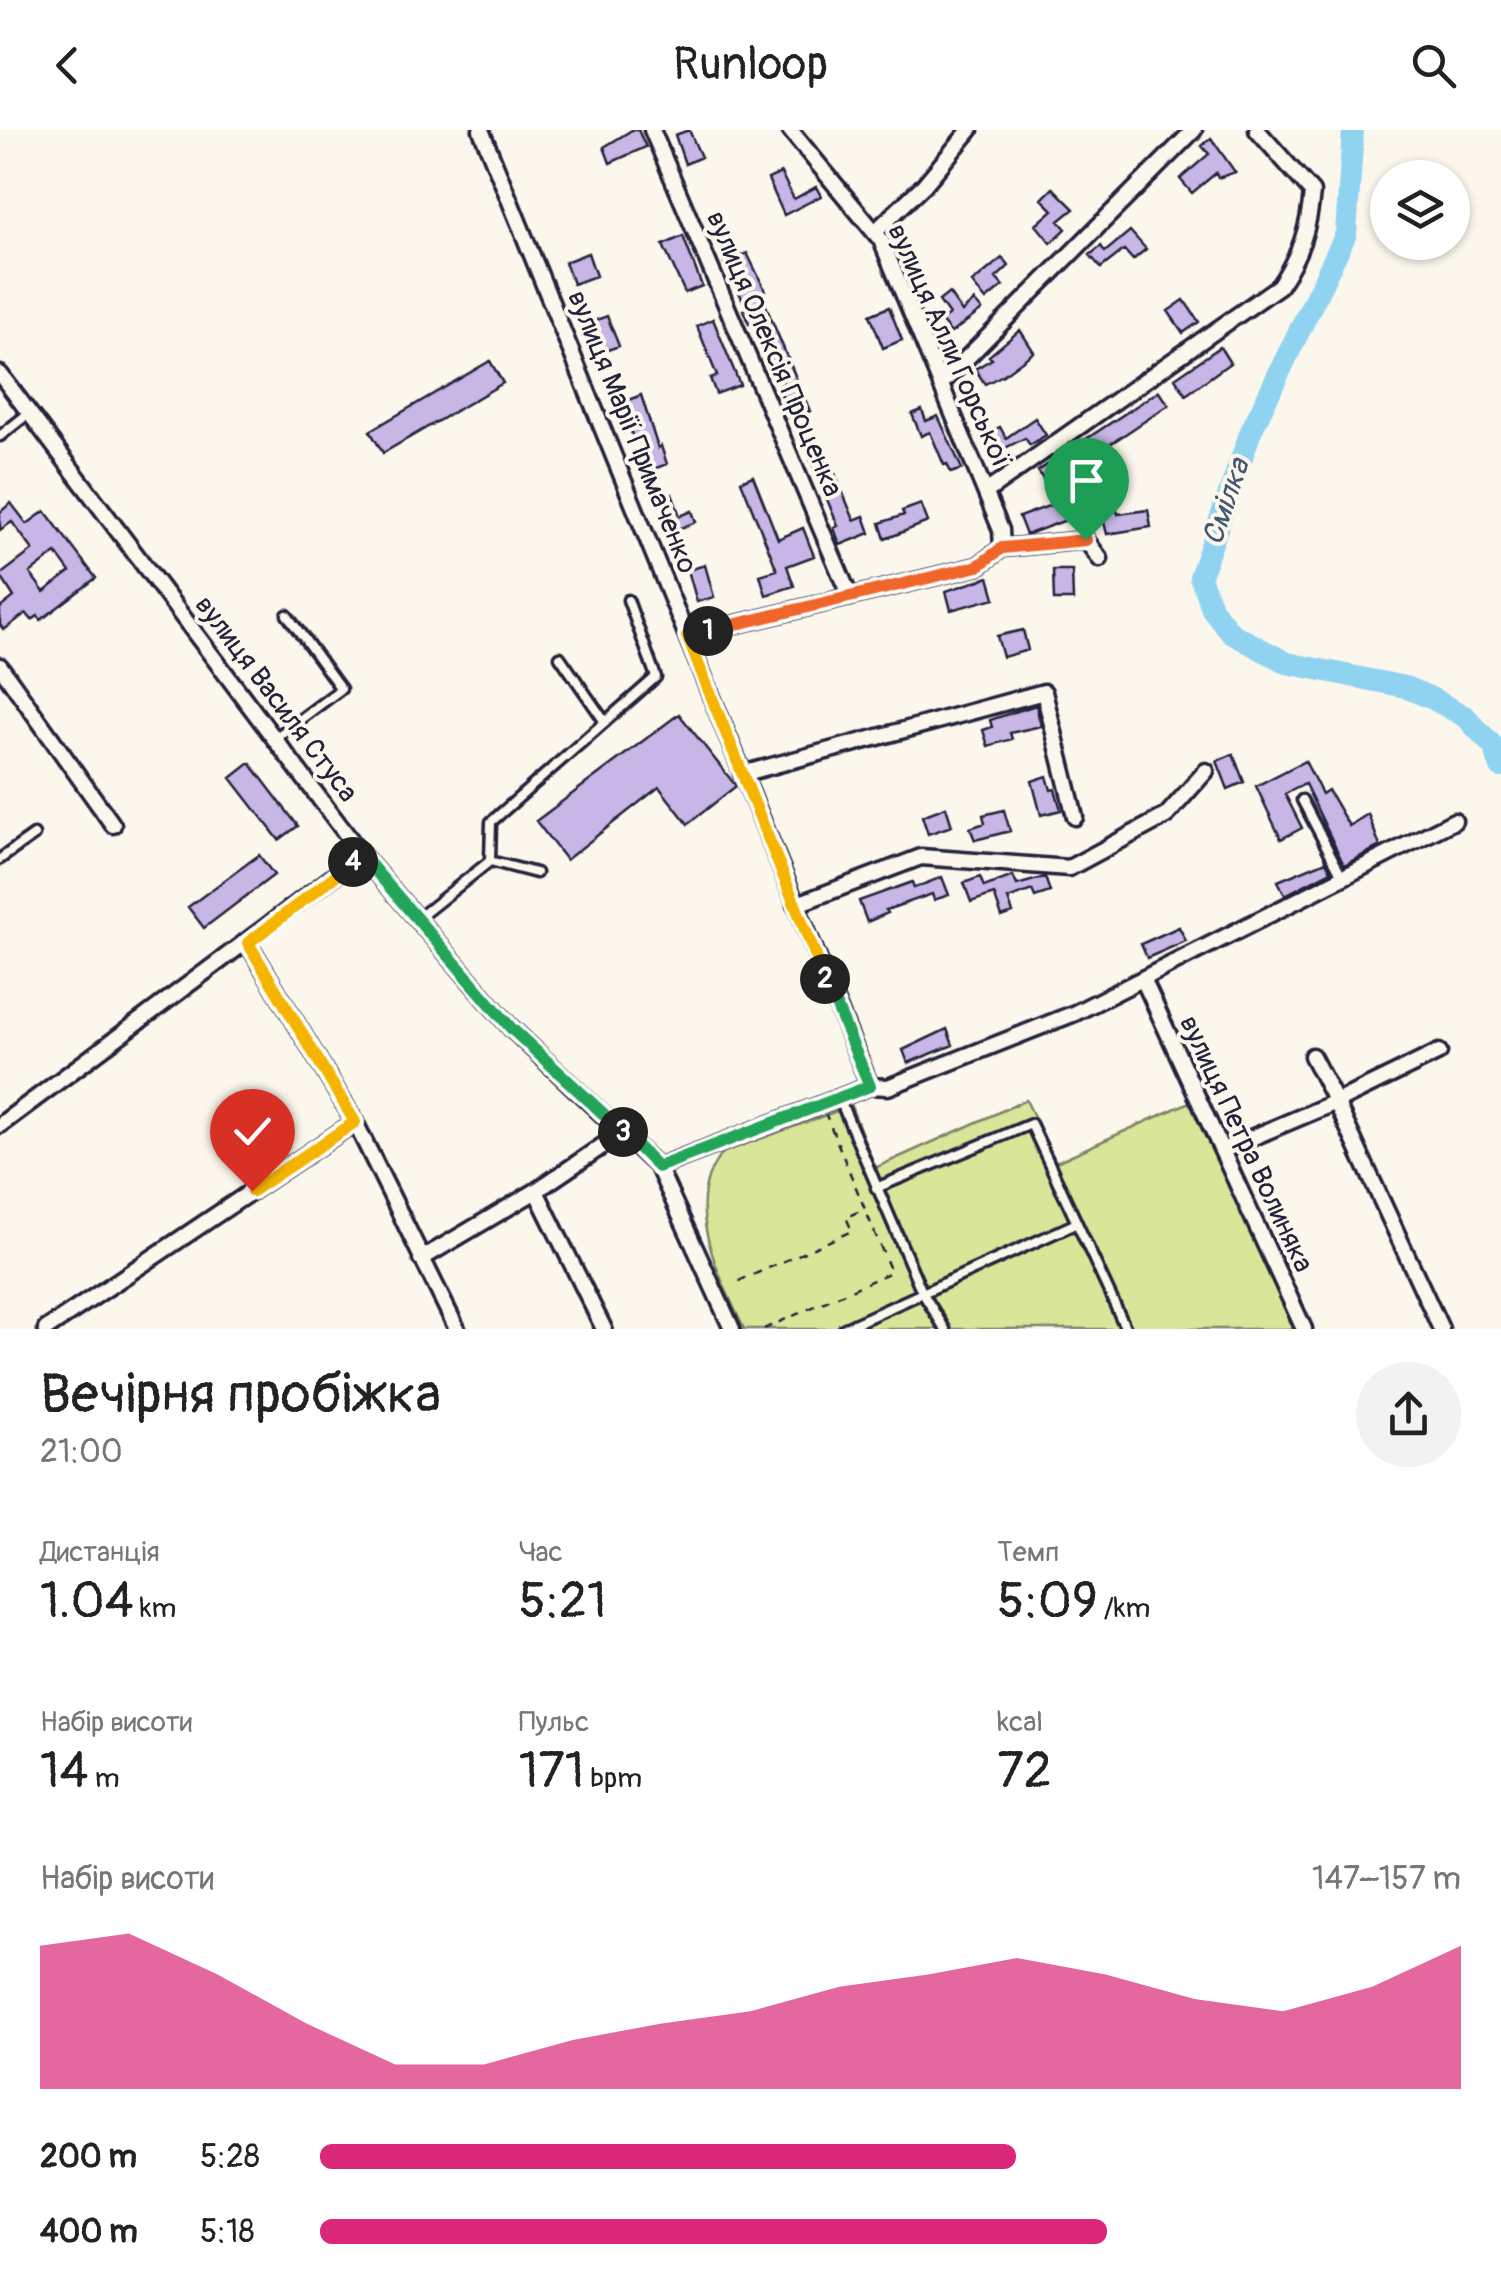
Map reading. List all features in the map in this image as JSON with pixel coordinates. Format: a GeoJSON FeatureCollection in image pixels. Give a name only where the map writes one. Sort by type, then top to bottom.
{"type":"FeatureCollection","features":[{"type":"Feature","properties":{"kind":"street","name":"вулиця Марії Примаченко"},"geometry":{"type":"LineString","coordinates":[[481,130],[870,1086]]}},
{"type":"Feature","properties":{"kind":"street","name":"вулиця Олексія Проценка"},"geometry":{"type":"LineString","coordinates":[[652,130],[850,596]]}},
{"type":"Feature","properties":{"kind":"street","name":"вулиця Алли Горської"},"geometry":{"type":"LineString","coordinates":[[790,130],[882,240],[1002,530],[1002,548]]}},
{"type":"Feature","properties":{"kind":"street"},"geometry":{"type":"LineString","coordinates":[[874,232],[924,185],[970,130]]}},
{"type":"Feature","properties":{"kind":"street"},"geometry":{"type":"LineString","coordinates":[[941,384],[1194,130]]}},
{"type":"Feature","properties":{"kind":"street"},"geometry":{"type":"LineString","coordinates":[[986,492],[1279,286],[1294,264],[1309,227],[1312,192],[1257,130]]}},
{"type":"Feature","properties":{"kind":"street","name":"вулиця Василя Стуса"},"geometry":{"type":"LineString","coordinates":[[0,374],[362,855],[511,1028],[658,1167],[732,1329]]}},
{"type":"Feature","properties":{"kind":"street"},"geometry":{"type":"LineString","coordinates":[[687,636],[978,566],[1002,548],[1086,540],[1100,559]]}},
{"type":"Feature","properties":{"kind":"street"},"geometry":{"type":"LineString","coordinates":[[0,666],[113,825]]}},
{"type":"Feature","properties":{"kind":"street"},"geometry":{"type":"LineString","coordinates":[[742,774],[1044,692],[1076,817]]}},
{"type":"Feature","properties":{"kind":"street"},"geometry":{"type":"LineString","coordinates":[[795,905],[921,857],[1070,868],[1166,816],[1206,771]]}},
{"type":"Feature","properties":{"kind":"street"},"geometry":{"type":"LineString","coordinates":[[658,1167],[870,1086],[888,1087],[1074,1013],[1454,821]]}},
{"type":"Feature","properties":{"kind":"street"},"geometry":{"type":"LineString","coordinates":[[0,1125],[362,855]]}},
{"type":"Feature","properties":{"kind":"street"},"geometry":{"type":"LineString","coordinates":[[248,943],[355,1122],[457,1329]]}},
{"type":"Feature","properties":{"kind":"street","name":"вулиця Петра Волиняка"},"geometry":{"type":"LineString","coordinates":[[1143,979],[1304,1329]]}},
{"type":"Feature","properties":{"kind":"street"},"geometry":{"type":"LineString","coordinates":[[1223,1150],[1336,1102],[1438,1052]]}},
{"type":"Feature","properties":{"kind":"street"},"geometry":{"type":"LineString","coordinates":[[1312,1056],[1441,1329]]}},
{"type":"Feature","properties":{"kind":"street"},"geometry":{"type":"LineString","coordinates":[[46,1329],[355,1122]]}},
{"type":"Feature","properties":{"kind":"street"},"geometry":{"type":"LineString","coordinates":[[421,1259],[536,1190],[622,1132]]}},
{"type":"Feature","properties":{"kind":"street"},"geometry":{"type":"LineString","coordinates":[[536,1190],[604,1329]]}},
{"type":"Feature","properties":{"kind":"lane"},"geometry":{"type":"LineString","coordinates":[[0,436],[30,413]]}},
{"type":"Feature","properties":{"kind":"lane"},"geometry":{"type":"LineString","coordinates":[[490,861],[491,822],[656,677],[628,600]]}},
{"type":"Feature","properties":{"kind":"lane"},"geometry":{"type":"LineString","coordinates":[[274,738],[342,689],[287,614]]}},
{"type":"Feature","properties":{"kind":"lane"},"geometry":{"type":"LineString","coordinates":[[560,658],[605,722]]}},
{"type":"Feature","properties":{"kind":"lane"},"geometry":{"type":"LineString","coordinates":[[1302,800],[1342,878]]}},
{"type":"Feature","properties":{"kind":"lane"},"geometry":{"type":"LineString","coordinates":[[0,859],[34,834]]}},
{"type":"Feature","properties":{"kind":"lane"},"geometry":{"type":"LineString","coordinates":[[490,861],[536,873]]}},
{"type":"Feature","properties":{"kind":"lane"},"geometry":{"type":"LineString","coordinates":[[417,919],[490,861]]}},
{"type":"Feature","properties":{"kind":"lane"},"geometry":{"type":"LineString","coordinates":[[839,1098],[922,1292],[945,1329]]}},
{"type":"Feature","properties":{"kind":"lane"},"geometry":{"type":"LineString","coordinates":[[876,1188],[1030,1124],[1126,1329]]}},
{"type":"Feature","properties":{"kind":"lane"},"geometry":{"type":"LineString","coordinates":[[842,1329],[1077,1223]]}},
{"type":"Feature","properties":{"kind":"path"},"geometry":{"type":"LineString","coordinates":[[764,1329],[892,1272],[822,1104]]}},
{"type":"Feature","properties":{"kind":"path"},"geometry":{"type":"LineString","coordinates":[[740,1281],[852,1231],[846,1217],[865,1209]]}},
{"type":"Feature","properties":{"kind":"green space"},"geometry":{"type":"Polygon","coordinates":[[[1026,1100],[1056,1162],[1194,1100],[1297,1329],[744,1329],[715,1264],[704,1216],[704,1193],[711,1171],[724,1152],[851,1106],[875,1168],[1026,1100]]]}},
{"type":"Feature","properties":{"kind":"building"},"geometry":{"type":"Polygon","coordinates":[[[638,130],[646,147],[610,163],[604,147],[638,130]]]}},
{"type":"Feature","properties":{"kind":"building"},"geometry":{"type":"Polygon","coordinates":[[[689,130],[701,157],[685,164],[675,135],[689,130]]]}},
{"type":"Feature","properties":{"kind":"building"},"geometry":{"type":"Polygon","coordinates":[[[1211,138],[1235,172],[1218,178],[1216,173],[1192,193],[1180,179],[1209,154],[1202,146],[1211,138]]]}},
{"type":"Feature","properties":{"kind":"building"},"geometry":{"type":"Polygon","coordinates":[[[781,173],[794,199],[816,187],[821,196],[784,215],[768,179],[781,173]]]}},
{"type":"Feature","properties":{"kind":"building"},"geometry":{"type":"Polygon","coordinates":[[[1053,188],[1074,209],[1059,221],[1066,229],[1051,243],[1036,225],[1053,210],[1042,199],[1053,188]]]}},
{"type":"Feature","properties":{"kind":"building"},"geometry":{"type":"Polygon","coordinates":[[[1130,231],[1146,249],[1133,260],[1124,250],[1101,268],[1090,255],[1101,246],[1105,252],[1130,231]]]}},
{"type":"Feature","properties":{"kind":"building"},"geometry":{"type":"Polygon","coordinates":[[[683,236],[702,286],[685,293],[663,245],[683,236]]]}},
{"type":"Feature","properties":{"kind":"building"},"geometry":{"type":"Polygon","coordinates":[[[588,253],[596,276],[573,284],[565,262],[588,253]]]}},
{"type":"Feature","properties":{"kind":"building"},"geometry":{"type":"Polygon","coordinates":[[[747,253],[765,290],[761,292],[810,411],[791,419],[778,386],[784,384],[769,350],[765,351],[753,323],[749,324],[743,310],[747,308],[724,263],[747,253]]]}},
{"type":"Feature","properties":{"kind":"building"},"geometry":{"type":"Polygon","coordinates":[[[1002,258],[1009,266],[996,278],[1003,286],[986,300],[972,283],[1002,258]]]}},
{"type":"Feature","properties":{"kind":"building"},"geometry":{"type":"Polygon","coordinates":[[[949,293],[962,312],[974,301],[982,310],[951,333],[941,321],[949,315],[939,301],[949,293]]]}},
{"type":"Feature","properties":{"kind":"building"},"geometry":{"type":"Polygon","coordinates":[[[1184,300],[1199,322],[1183,333],[1168,311],[1184,300]]]}},
{"type":"Feature","properties":{"kind":"building"},"geometry":{"type":"Polygon","coordinates":[[[889,307],[902,340],[883,348],[870,315],[889,307]]]}},
{"type":"Feature","properties":{"kind":"building"},"geometry":{"type":"Polygon","coordinates":[[[607,316],[619,346],[602,352],[591,322],[607,316]]]}},
{"type":"Feature","properties":{"kind":"building"},"geometry":{"type":"Polygon","coordinates":[[[713,319],[740,385],[716,394],[710,378],[717,376],[697,326],[713,319]]]}},
{"type":"Feature","properties":{"kind":"building"},"geometry":{"type":"Polygon","coordinates":[[[1020,330],[1034,352],[985,384],[975,369],[992,359],[989,356],[1020,330]]]}},
{"type":"Feature","properties":{"kind":"building"},"geometry":{"type":"Polygon","coordinates":[[[1220,347],[1230,363],[1186,395],[1175,378],[1220,347]]]}},
{"type":"Feature","properties":{"kind":"building"},"geometry":{"type":"Polygon","coordinates":[[[490,361],[503,383],[383,453],[370,431],[490,361]]]}},
{"type":"Feature","properties":{"kind":"building"},"geometry":{"type":"Polygon","coordinates":[[[1159,391],[1169,405],[1047,486],[1038,471],[1159,391]]]}},
{"type":"Feature","properties":{"kind":"building"},"geometry":{"type":"Polygon","coordinates":[[[641,395],[667,464],[651,470],[640,440],[635,442],[619,404],[641,395]]]}},
{"type":"Feature","properties":{"kind":"building"},"geometry":{"type":"Polygon","coordinates":[[[922,410],[926,421],[938,416],[962,469],[951,473],[930,432],[921,436],[912,414],[922,410]]]}},
{"type":"Feature","properties":{"kind":"building"},"geometry":{"type":"Polygon","coordinates":[[[1035,418],[1046,435],[1030,445],[1025,438],[993,454],[983,436],[1000,427],[1006,438],[1035,418]]]}},
{"type":"Feature","properties":{"kind":"building"},"geometry":{"type":"Polygon","coordinates":[[[824,447],[854,520],[864,516],[870,533],[840,545],[834,528],[838,526],[808,453],[824,447]]]}},
{"type":"Feature","properties":{"kind":"building"},"geometry":{"type":"Polygon","coordinates":[[[753,476],[778,539],[803,528],[814,556],[787,566],[794,586],[766,595],[760,575],[777,570],[741,481],[753,476]]]}},
{"type":"Feature","properties":{"kind":"building"},"geometry":{"type":"Polygon","coordinates":[[[672,494],[680,516],[692,511],[696,522],[673,531],[661,498],[672,494]]]}},
{"type":"Feature","properties":{"kind":"building"},"geometry":{"type":"Polygon","coordinates":[[[1062,501],[1069,519],[1026,535],[1019,517],[1062,501]]]}},
{"type":"Feature","properties":{"kind":"building"},"geometry":{"type":"Polygon","coordinates":[[[11,503],[27,524],[45,511],[96,578],[41,620],[38,616],[32,620],[26,613],[4,630],[0,625],[0,608],[14,597],[0,575],[33,550],[12,522],[0,530],[0,512],[11,503]],[[56,553],[30,573],[44,592],[70,572],[56,553]]]}},
{"type":"Feature","properties":{"kind":"building"},"geometry":{"type":"Polygon","coordinates":[[[921,504],[928,522],[885,539],[880,523],[921,504]]]}},
{"type":"Feature","properties":{"kind":"building"},"geometry":{"type":"Polygon","coordinates":[[[1116,507],[1118,514],[1148,510],[1151,527],[1107,534],[1101,511],[1116,507]]]}},
{"type":"Feature","properties":{"kind":"building"},"geometry":{"type":"Polygon","coordinates":[[[705,565],[714,597],[697,602],[688,570],[705,565]]]}},
{"type":"Feature","properties":{"kind":"building"},"geometry":{"type":"Polygon","coordinates":[[[1053,570],[1072,570],[1073,600],[1054,600],[1053,570]]]}},
{"type":"Feature","properties":{"kind":"building"},"geometry":{"type":"Polygon","coordinates":[[[989,577],[995,598],[951,610],[946,591],[989,577]]]}},
{"type":"Feature","properties":{"kind":"building"},"geometry":{"type":"Polygon","coordinates":[[[1023,630],[1028,650],[1003,657],[997,636],[1023,630]]]}},
{"type":"Feature","properties":{"kind":"building"},"geometry":{"type":"Polygon","coordinates":[[[1036,705],[1041,726],[1010,733],[1012,739],[988,746],[983,730],[992,727],[990,720],[1036,705]]]}},
{"type":"Feature","properties":{"kind":"building"},"geometry":{"type":"Polygon","coordinates":[[[679,714],[736,786],[688,824],[659,787],[566,860],[536,821],[679,714]]]}},
{"type":"Feature","properties":{"kind":"building"},"geometry":{"type":"Polygon","coordinates":[[[1233,754],[1244,782],[1228,789],[1217,761],[1233,754]]]}},
{"type":"Feature","properties":{"kind":"building"},"geometry":{"type":"Polygon","coordinates":[[[1305,761],[1322,794],[1328,790],[1349,826],[1368,814],[1380,846],[1344,865],[1305,784],[1285,794],[1302,828],[1281,839],[1256,786],[1305,761]]]}},
{"type":"Feature","properties":{"kind":"building"},"geometry":{"type":"Polygon","coordinates":[[[250,763],[298,826],[279,840],[231,778],[250,763]]]}},
{"type":"Feature","properties":{"kind":"building"},"geometry":{"type":"Polygon","coordinates":[[[1047,776],[1061,810],[1041,815],[1032,781],[1047,776]]]}},
{"type":"Feature","properties":{"kind":"building"},"geometry":{"type":"Polygon","coordinates":[[[946,807],[952,826],[928,834],[922,816],[946,807]]]}},
{"type":"Feature","properties":{"kind":"building"},"geometry":{"type":"Polygon","coordinates":[[[1004,810],[1010,831],[975,840],[970,828],[985,823],[983,815],[1004,810]]]}},
{"type":"Feature","properties":{"kind":"building"},"geometry":{"type":"Polygon","coordinates":[[[259,855],[274,875],[204,928],[188,907],[259,855]]]}},
{"type":"Feature","properties":{"kind":"building"},"geometry":{"type":"Polygon","coordinates":[[[1326,861],[1331,871],[1285,895],[1278,881],[1326,861]]]}},
{"type":"Feature","properties":{"kind":"building"},"geometry":{"type":"Polygon","coordinates":[[[1013,876],[1017,885],[1045,877],[1050,892],[1035,897],[1032,890],[1008,899],[1013,913],[1002,917],[994,894],[971,902],[964,883],[980,877],[984,887],[1013,876]]]}},
{"type":"Feature","properties":{"kind":"building"},"geometry":{"type":"Polygon","coordinates":[[[942,877],[949,895],[934,900],[932,894],[886,910],[888,913],[867,922],[859,901],[912,882],[914,888],[942,877]]]}},
{"type":"Feature","properties":{"kind":"building"},"geometry":{"type":"Polygon","coordinates":[[[1179,927],[1186,941],[1147,958],[1141,944],[1179,927]]]}},
{"type":"Feature","properties":{"kind":"building"},"geometry":{"type":"Polygon","coordinates":[[[947,1029],[953,1045],[908,1063],[903,1050],[947,1029]]]}},
{"type":"Feature","properties":{"kind":"waterway","name":"Смілка"},"geometry":{"type":"LineString","coordinates":[[1353,130],[1346,234],[1251,431],[1200,577],[1212,609],[1231,633],[1287,663],[1405,687],[1431,698],[1466,717],[1494,747],[1501,767]]}},
{"type":"Feature","properties":{"kind":"route"},"geometry":{"type":"LineString","coordinates":[[252,1191],[355,1122],[248,943],[362,855],[511,1028],[658,1167],[870,1086],[687,636],[978,566],[1002,548],[1086,540]]}}]}
